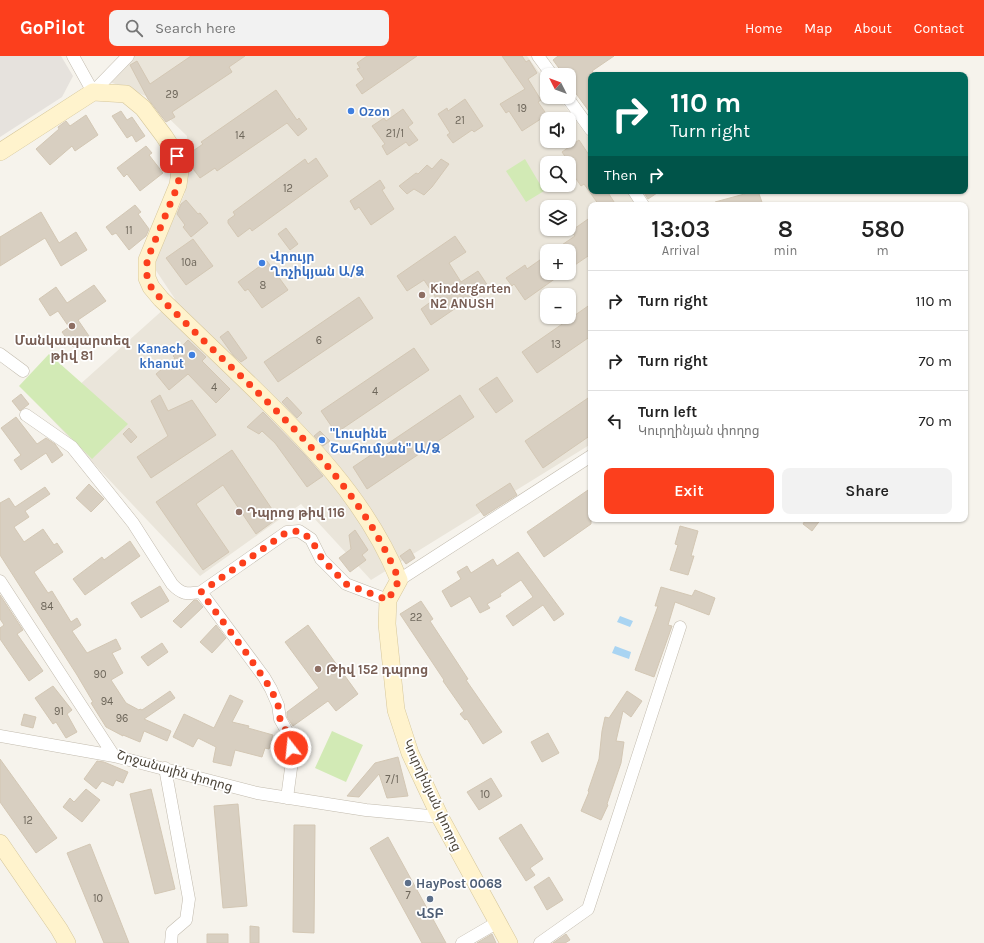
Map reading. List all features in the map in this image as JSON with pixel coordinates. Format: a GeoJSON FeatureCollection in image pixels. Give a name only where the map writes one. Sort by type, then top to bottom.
{"type":"FeatureCollection","features":[{"type":"Feature","properties":{"kind":"street"},"geometry":{"type":"LineString","coordinates":[[73,56],[93,92]]}},
{"type":"Feature","properties":{"kind":"street"},"geometry":{"type":"LineString","coordinates":[[0,152],[93,92],[128,56]]}},
{"type":"Feature","properties":{"kind":"street"},"geometry":{"type":"LineString","coordinates":[[538,56],[547,68]]}},
{"type":"Feature","properties":{"kind":"street"},"geometry":{"type":"LineString","coordinates":[[93,92],[126,94],[143,108],[177,156],[180,171],[178,185],[147,260],[147,278],[151,287],[161,299],[265,399],[321,457],[379,537],[399,580]]}},
{"type":"Feature","properties":{"kind":"street"},"geometry":{"type":"LineString","coordinates":[[572,104],[588,126]]}},
{"type":"Feature","properties":{"kind":"street"},"geometry":{"type":"LineString","coordinates":[[0,354],[23,371]]}},
{"type":"Feature","properties":{"kind":"street"},"geometry":{"type":"LineString","coordinates":[[26,416],[72,447],[134,523],[172,584],[178,591],[188,594],[201,592],[287,532],[299,531],[311,539],[322,559],[346,584],[388,600]]}},
{"type":"Feature","properties":{"kind":"street","name":"Կուրղինյան փողոց"},"geometry":{"type":"LineString","coordinates":[[509,943],[440,817],[410,753],[396,710],[387,624],[388,600],[399,580],[588,458]]}},
{"type":"Feature","properties":{"kind":"street","name":"Շրջանային փողոց"},"geometry":{"type":"LineString","coordinates":[[0,581],[114,756],[257,793],[366,810],[440,817]]}},
{"type":"Feature","properties":{"kind":"street"},"geometry":{"type":"LineString","coordinates":[[201,592],[264,677],[276,700],[280,719],[288,735],[291,748],[292,761],[287,798]]}},
{"type":"Feature","properties":{"kind":"street"},"geometry":{"type":"LineString","coordinates":[[540,943],[588,909],[680,626]]}},
{"type":"Feature","properties":{"kind":"street"},"geometry":{"type":"LineString","coordinates":[[0,736],[114,756]]}},
{"type":"Feature","properties":{"kind":"street"},"geometry":{"type":"LineString","coordinates":[[164,768],[190,899],[186,920],[172,932],[172,943]]}},
{"type":"Feature","properties":{"kind":"street"},"geometry":{"type":"LineString","coordinates":[[0,843],[67,943]]}},
{"type":"Feature","properties":{"kind":"street"},"geometry":{"type":"LineString","coordinates":[[462,943],[498,922]]}},
{"type":"Feature","properties":{"kind":"shaded area"},"geometry":{"type":"Polygon","coordinates":[[[0,56],[61,56],[73,76],[62,97],[0,137],[0,56]]]}},
{"type":"Feature","properties":{"kind":"shaded area"},"geometry":{"type":"Polygon","coordinates":[[[130,56],[527,56],[540,74],[540,104],[563,104],[569,112],[540,112],[540,148],[576,148],[576,121],[588,137],[588,194],[629,194],[636,202],[588,202],[588,446],[371,580],[301,504],[200,576],[47,414],[175,299],[153,266],[185,193],[187,136],[146,96],[105,80],[130,56]]]}},
{"type":"Feature","properties":{"kind":"green space"},"geometry":{"type":"Polygon","coordinates":[[[525,159],[540,184],[540,192],[542,192],[526,202],[506,171],[525,159]]]}},
{"type":"Feature","properties":{"kind":"green space"},"geometry":{"type":"Polygon","coordinates":[[[49,354],[128,424],[92,459],[19,386],[49,354]]]}},
{"type":"Feature","properties":{"kind":"green space"},"geometry":{"type":"Polygon","coordinates":[[[332,731],[363,745],[346,782],[315,768],[332,731]]]}},
{"type":"Feature","properties":{"kind":"water"},"geometry":{"type":"Polygon","coordinates":[[[620,616],[633,621],[630,627],[617,622],[620,616]]]}},
{"type":"Feature","properties":{"kind":"water"},"geometry":{"type":"Polygon","coordinates":[[[615,646],[631,652],[629,659],[612,653],[615,646]]]}},
{"type":"Feature","properties":{"kind":"building"},"geometry":{"type":"Polygon","coordinates":[[[191,56],[245,56],[229,67],[232,72],[172,112],[175,117],[166,122],[148,99],[130,65],[137,61],[150,84],[191,56]]]}},
{"type":"Feature","properties":{"kind":"building"},"geometry":{"type":"Polygon","coordinates":[[[367,56],[417,56],[362,94],[356,85],[364,79],[357,69],[360,68],[357,63],[367,56]]]}},
{"type":"Feature","properties":{"kind":"building"},"geometry":{"type":"Polygon","coordinates":[[[502,56],[522,56],[526,62],[529,60],[537,73],[528,79],[540,98],[538,102],[545,112],[540,112],[540,119],[522,131],[509,111],[506,113],[500,104],[525,89],[502,56]]]}},
{"type":"Feature","properties":{"kind":"building"},"geometry":{"type":"Polygon","coordinates":[[[558,56],[614,56],[592,71],[593,72],[588,72],[588,110],[576,94],[576,68],[559,68],[553,60],[558,56]]]}},
{"type":"Feature","properties":{"kind":"building"},"geometry":{"type":"Polygon","coordinates":[[[276,90],[297,120],[299,118],[307,129],[298,136],[287,123],[217,171],[215,168],[200,178],[188,162],[187,155],[203,144],[201,142],[276,90]]]}},
{"type":"Feature","properties":{"kind":"building"},"geometry":{"type":"Polygon","coordinates":[[[465,99],[483,126],[474,132],[472,130],[453,143],[447,135],[450,133],[438,114],[447,108],[448,111],[465,99]]]}},
{"type":"Feature","properties":{"kind":"building"},"geometry":{"type":"Polygon","coordinates":[[[403,109],[413,123],[408,127],[418,140],[409,146],[406,142],[387,155],[382,146],[385,144],[372,126],[384,118],[386,121],[403,109]]]}},
{"type":"Feature","properties":{"kind":"building"},"geometry":{"type":"Polygon","coordinates":[[[121,111],[127,120],[132,117],[145,136],[136,142],[132,135],[127,138],[112,116],[121,111]]]}},
{"type":"Feature","properties":{"kind":"building"},"geometry":{"type":"Polygon","coordinates":[[[86,115],[98,135],[75,151],[72,146],[50,165],[36,149],[66,121],[70,126],[86,115]]]}},
{"type":"Feature","properties":{"kind":"building"},"geometry":{"type":"Polygon","coordinates":[[[579,140],[588,154],[588,190],[584,184],[581,186],[576,179],[576,156],[565,156],[562,152],[568,148],[576,148],[576,142],[579,140]]]}},
{"type":"Feature","properties":{"kind":"building"},"geometry":{"type":"Polygon","coordinates":[[[146,146],[152,153],[149,155],[163,173],[140,191],[127,174],[124,177],[117,168],[146,146]]]}},
{"type":"Feature","properties":{"kind":"building"},"geometry":{"type":"Polygon","coordinates":[[[316,158],[328,176],[252,231],[250,228],[238,237],[228,223],[228,220],[235,215],[233,212],[305,159],[308,164],[316,158]]]}},
{"type":"Feature","properties":{"kind":"building"},"geometry":{"type":"Polygon","coordinates":[[[441,159],[449,164],[432,187],[424,195],[414,189],[407,194],[399,186],[416,173],[418,174],[427,165],[432,169],[441,159]]]}},
{"type":"Feature","properties":{"kind":"building"},"geometry":{"type":"Polygon","coordinates":[[[380,180],[385,188],[382,190],[394,209],[371,225],[359,207],[355,210],[350,201],[380,180]]]}},
{"type":"Feature","properties":{"kind":"building"},"geometry":{"type":"Polygon","coordinates":[[[591,194],[609,194],[614,202],[597,202],[591,194]]]}},
{"type":"Feature","properties":{"kind":"building"},"geometry":{"type":"Polygon","coordinates":[[[645,194],[656,194],[648,199],[645,194]]]}},
{"type":"Feature","properties":{"kind":"building"},"geometry":{"type":"Polygon","coordinates":[[[744,194],[759,194],[762,202],[715,202],[744,194]]]}},
{"type":"Feature","properties":{"kind":"building"},"geometry":{"type":"Polygon","coordinates":[[[186,200],[208,223],[191,237],[183,227],[185,225],[177,214],[181,204],[186,200]]]}},
{"type":"Feature","properties":{"kind":"building"},"geometry":{"type":"Polygon","coordinates":[[[135,205],[141,212],[138,214],[149,229],[146,236],[129,250],[116,233],[112,235],[106,227],[135,205]]]}},
{"type":"Feature","properties":{"kind":"building"},"geometry":{"type":"Polygon","coordinates":[[[41,212],[59,243],[76,232],[87,250],[61,266],[45,238],[0,266],[0,237],[41,212]]]}},
{"type":"Feature","properties":{"kind":"building"},"geometry":{"type":"Polygon","coordinates":[[[588,219],[588,256],[576,264],[576,244],[563,244],[576,236],[576,228],[588,219]]]}},
{"type":"Feature","properties":{"kind":"building"},"geometry":{"type":"Polygon","coordinates":[[[286,228],[298,244],[290,250],[278,234],[286,228]]]}},
{"type":"Feature","properties":{"kind":"building"},"geometry":{"type":"Polygon","coordinates":[[[455,236],[466,252],[449,263],[461,282],[478,271],[488,286],[431,325],[421,309],[436,298],[424,280],[407,291],[397,276],[455,236]]]}},
{"type":"Feature","properties":{"kind":"building"},"geometry":{"type":"Polygon","coordinates":[[[193,239],[213,266],[186,285],[166,258],[193,239]]]}},
{"type":"Feature","properties":{"kind":"building"},"geometry":{"type":"Polygon","coordinates":[[[540,260],[540,280],[553,280],[525,300],[514,284],[512,286],[506,278],[525,265],[527,269],[540,260]]]}},
{"type":"Feature","properties":{"kind":"building"},"geometry":{"type":"Polygon","coordinates":[[[267,261],[288,290],[262,308],[248,289],[245,291],[238,282],[267,261]]]}},
{"type":"Feature","properties":{"kind":"building"},"geometry":{"type":"Polygon","coordinates":[[[94,285],[106,301],[78,320],[89,336],[73,347],[62,332],[69,327],[58,311],[50,316],[39,299],[56,287],[67,303],[94,285]]]}},
{"type":"Feature","properties":{"kind":"building"},"geometry":{"type":"Polygon","coordinates":[[[359,297],[373,318],[278,382],[264,362],[359,297]]]}},
{"type":"Feature","properties":{"kind":"building"},"geometry":{"type":"Polygon","coordinates":[[[588,306],[588,338],[537,373],[522,352],[562,324],[576,324],[576,314],[588,306]]]}},
{"type":"Feature","properties":{"kind":"building"},"geometry":{"type":"Polygon","coordinates":[[[228,331],[247,358],[241,362],[233,355],[220,337],[228,331]]]}},
{"type":"Feature","properties":{"kind":"building"},"geometry":{"type":"Polygon","coordinates":[[[188,340],[206,357],[202,361],[230,389],[216,403],[188,374],[169,390],[156,374],[175,358],[173,356],[188,340]]]}},
{"type":"Feature","properties":{"kind":"building"},"geometry":{"type":"Polygon","coordinates":[[[414,348],[429,370],[336,433],[321,411],[414,348]]]}},
{"type":"Feature","properties":{"kind":"building"},"geometry":{"type":"Polygon","coordinates":[[[497,377],[513,401],[496,413],[479,389],[497,377]]]}},
{"type":"Feature","properties":{"kind":"building"},"geometry":{"type":"Polygon","coordinates":[[[21,394],[29,404],[20,411],[12,401],[21,394]]]}},
{"type":"Feature","properties":{"kind":"building"},"geometry":{"type":"Polygon","coordinates":[[[160,395],[168,411],[192,400],[216,435],[151,478],[137,457],[168,436],[151,401],[160,395]]]}},
{"type":"Feature","properties":{"kind":"building"},"geometry":{"type":"Polygon","coordinates":[[[460,395],[474,417],[367,489],[353,467],[460,395]]]}},
{"type":"Feature","properties":{"kind":"building"},"geometry":{"type":"Polygon","coordinates":[[[287,397],[302,413],[297,418],[282,402],[287,397]]]}},
{"type":"Feature","properties":{"kind":"building"},"geometry":{"type":"Polygon","coordinates":[[[588,398],[588,437],[543,468],[525,441],[588,398]]]}},
{"type":"Feature","properties":{"kind":"building"},"geometry":{"type":"Polygon","coordinates":[[[263,412],[323,476],[307,487],[275,443],[262,431],[259,434],[247,427],[263,412]]]}},
{"type":"Feature","properties":{"kind":"building"},"geometry":{"type":"Polygon","coordinates":[[[16,417],[37,444],[46,438],[55,444],[63,455],[52,463],[46,453],[21,470],[14,460],[21,455],[1,428],[16,417]]]}},
{"type":"Feature","properties":{"kind":"building"},"geometry":{"type":"Polygon","coordinates":[[[129,428],[137,437],[131,443],[123,434],[129,428]]]}},
{"type":"Feature","properties":{"kind":"building"},"geometry":{"type":"Polygon","coordinates":[[[320,431],[330,441],[323,446],[314,436],[320,431]]]}},
{"type":"Feature","properties":{"kind":"building","name":"Դպրոց թիվ 116"},"geometry":{"type":"Polygon","coordinates":[[[232,450],[278,518],[256,534],[223,485],[196,504],[229,552],[203,570],[156,502],[232,450]]]}},
{"type":"Feature","properties":{"kind":"building"},"geometry":{"type":"Polygon","coordinates":[[[510,483],[517,495],[484,516],[476,505],[510,483]]]}},
{"type":"Feature","properties":{"kind":"building"},"geometry":{"type":"Polygon","coordinates":[[[89,484],[104,499],[91,512],[76,498],[89,484]]]}},
{"type":"Feature","properties":{"kind":"building"},"geometry":{"type":"Polygon","coordinates":[[[45,487],[50,494],[25,511],[29,517],[14,527],[24,542],[43,529],[54,545],[57,543],[63,552],[34,572],[48,593],[52,591],[71,622],[77,618],[81,625],[72,631],[87,653],[116,639],[121,649],[112,653],[123,673],[111,680],[126,703],[139,710],[142,710],[170,691],[175,698],[144,719],[171,731],[167,741],[144,731],[140,742],[123,736],[106,727],[91,703],[93,702],[77,675],[0,555],[0,503],[9,498],[15,507],[45,487]]]}},
{"type":"Feature","properties":{"kind":"building"},"geometry":{"type":"Polygon","coordinates":[[[588,490],[588,522],[591,522],[591,524],[544,557],[527,532],[588,490]]]}},
{"type":"Feature","properties":{"kind":"building"},"geometry":{"type":"Polygon","coordinates":[[[804,522],[819,522],[812,531],[803,524],[804,522]]]}},
{"type":"Feature","properties":{"kind":"building"},"geometry":{"type":"Polygon","coordinates":[[[680,526],[698,531],[691,556],[694,556],[688,575],[670,570],[678,545],[675,544],[680,526]]]}},
{"type":"Feature","properties":{"kind":"building"},"geometry":{"type":"Polygon","coordinates":[[[355,530],[368,550],[362,555],[366,560],[350,572],[339,558],[351,549],[349,535],[355,530]]]}},
{"type":"Feature","properties":{"kind":"building"},"geometry":{"type":"Polygon","coordinates":[[[130,541],[140,556],[85,595],[73,579],[102,557],[104,560],[130,541]]]}},
{"type":"Feature","properties":{"kind":"building"},"geometry":{"type":"Polygon","coordinates":[[[410,549],[415,558],[406,564],[400,556],[410,549]]]}},
{"type":"Feature","properties":{"kind":"building"},"geometry":{"type":"Polygon","coordinates":[[[518,552],[564,614],[554,621],[543,605],[513,626],[506,616],[533,597],[521,580],[500,594],[501,596],[487,604],[490,608],[480,613],[470,596],[451,607],[442,591],[461,579],[457,572],[467,566],[471,573],[493,559],[497,566],[518,552]]]}},
{"type":"Feature","properties":{"kind":"building"},"geometry":{"type":"Polygon","coordinates":[[[160,586],[169,601],[141,618],[131,603],[160,586]]]}},
{"type":"Feature","properties":{"kind":"building"},"geometry":{"type":"Polygon","coordinates":[[[661,587],[692,596],[695,590],[715,598],[709,615],[675,602],[668,625],[672,626],[654,677],[635,670],[658,606],[655,606],[661,587]]]}},
{"type":"Feature","properties":{"kind":"building"},"geometry":{"type":"Polygon","coordinates":[[[0,595],[23,630],[17,634],[43,671],[29,681],[0,639],[0,628],[4,625],[0,619],[0,595]]]}},
{"type":"Feature","properties":{"kind":"building"},"geometry":{"type":"Polygon","coordinates":[[[194,600],[197,600],[203,607],[181,628],[173,621],[194,600]]]}},
{"type":"Feature","properties":{"kind":"building"},"geometry":{"type":"Polygon","coordinates":[[[421,601],[433,619],[430,621],[468,679],[466,680],[502,732],[483,744],[467,719],[465,720],[460,714],[464,711],[400,614],[421,601]]]}},
{"type":"Feature","properties":{"kind":"building"},"geometry":{"type":"Polygon","coordinates":[[[216,625],[226,638],[212,653],[200,642],[216,625]]]}},
{"type":"Feature","properties":{"kind":"building"},"geometry":{"type":"Polygon","coordinates":[[[308,625],[358,694],[336,711],[328,701],[293,726],[287,717],[287,712],[319,688],[285,642],[308,625]]]}},
{"type":"Feature","properties":{"kind":"building"},"geometry":{"type":"Polygon","coordinates":[[[162,643],[168,652],[148,666],[141,657],[162,643]]]}},
{"type":"Feature","properties":{"kind":"building"},"geometry":{"type":"Polygon","coordinates":[[[53,686],[72,710],[67,714],[77,732],[66,738],[56,722],[53,724],[35,698],[53,686]]]}},
{"type":"Feature","properties":{"kind":"building"},"geometry":{"type":"Polygon","coordinates":[[[627,691],[642,701],[631,717],[623,711],[616,741],[624,742],[621,763],[607,804],[608,805],[601,820],[581,811],[589,792],[588,791],[599,759],[605,717],[609,718],[627,691]]]}},
{"type":"Feature","properties":{"kind":"building"},"geometry":{"type":"Polygon","coordinates":[[[230,695],[243,701],[232,722],[249,726],[248,728],[273,735],[269,749],[265,748],[262,757],[235,750],[231,766],[213,762],[216,747],[198,738],[193,747],[173,737],[184,714],[214,728],[230,695]]]}},
{"type":"Feature","properties":{"kind":"building"},"geometry":{"type":"Polygon","coordinates":[[[24,714],[36,717],[33,728],[21,725],[24,714]]]}},
{"type":"Feature","properties":{"kind":"building"},"geometry":{"type":"Polygon","coordinates":[[[548,733],[559,753],[542,762],[531,742],[548,733]]]}},
{"type":"Feature","properties":{"kind":"building"},"geometry":{"type":"Polygon","coordinates":[[[398,757],[408,796],[387,798],[379,774],[359,797],[347,796],[375,763],[398,757]]]}},
{"type":"Feature","properties":{"kind":"building"},"geometry":{"type":"Polygon","coordinates":[[[0,759],[57,838],[36,853],[0,802],[0,759]]]}},
{"type":"Feature","properties":{"kind":"building"},"geometry":{"type":"Polygon","coordinates":[[[97,761],[104,762],[128,772],[123,783],[116,780],[113,786],[102,781],[96,789],[84,779],[97,761]]]}},
{"type":"Feature","properties":{"kind":"building"},"geometry":{"type":"Polygon","coordinates":[[[491,778],[502,796],[479,810],[467,792],[491,778]]]}},
{"type":"Feature","properties":{"kind":"building"},"geometry":{"type":"Polygon","coordinates":[[[86,789],[100,800],[82,822],[63,807],[70,798],[74,802],[86,789]]]}},
{"type":"Feature","properties":{"kind":"building"},"geometry":{"type":"Polygon","coordinates":[[[151,789],[175,889],[155,894],[130,794],[151,789]]]}},
{"type":"Feature","properties":{"kind":"building"},"geometry":{"type":"Polygon","coordinates":[[[238,804],[247,906],[223,908],[214,806],[238,804]]]}},
{"type":"Feature","properties":{"kind":"building"},"geometry":{"type":"Polygon","coordinates":[[[521,824],[543,859],[530,868],[535,875],[526,881],[499,838],[521,824]]]}},
{"type":"Feature","properties":{"kind":"building"},"geometry":{"type":"Polygon","coordinates":[[[294,825],[315,825],[314,933],[293,932],[294,825]]]}},
{"type":"Feature","properties":{"kind":"building"},"geometry":{"type":"Polygon","coordinates":[[[388,837],[446,943],[422,943],[370,848],[388,837]]]}},
{"type":"Feature","properties":{"kind":"building"},"geometry":{"type":"Polygon","coordinates":[[[90,844],[129,943],[104,943],[67,853],[90,844]]]}},
{"type":"Feature","properties":{"kind":"building"},"geometry":{"type":"Polygon","coordinates":[[[549,877],[563,900],[547,910],[534,887],[549,877]]]}},
{"type":"Feature","properties":{"kind":"building"},"geometry":{"type":"Polygon","coordinates":[[[250,926],[259,927],[259,943],[250,943],[250,926]]]}},
{"type":"Feature","properties":{"kind":"building"},"geometry":{"type":"Polygon","coordinates":[[[207,934],[228,934],[228,943],[207,943],[207,934]]]}},
{"type":"Feature","properties":{"kind":"building"},"geometry":{"type":"Polygon","coordinates":[[[492,934],[496,943],[477,943],[492,934]]]}},
{"type":"Feature","properties":{"kind":"building"},"geometry":{"type":"Polygon","coordinates":[[[566,934],[570,940],[565,943],[553,943],[566,934]]]}},
{"type":"Feature","properties":{"kind":"place","name":"Ozon"},"geometry":{"type":"Point","coordinates":[351,111]}},
{"type":"Feature","properties":{"kind":"place","name":"Վրույր Ղոչիկյան Ա/Ձ"},"geometry":{"type":"Point","coordinates":[262,263]}},
{"type":"Feature","properties":{"kind":"place","name":"Kindergarten N2 ANUSH"},"geometry":{"type":"Point","coordinates":[422,295]}},
{"type":"Feature","properties":{"kind":"place","name":"Մանկապարտեզ թիվ 81"},"geometry":{"type":"Point","coordinates":[72,326]}},
{"type":"Feature","properties":{"kind":"place","name":"Kanach khanut"},"geometry":{"type":"Point","coordinates":[192,355]}},
{"type":"Feature","properties":{"kind":"place","name":"\"Լուսինե Շահումյան\" Ա/Ձ"},"geometry":{"type":"Point","coordinates":[322,440]}},
{"type":"Feature","properties":{"kind":"place","name":"Դպրոց թիվ 116"},"geometry":{"type":"Point","coordinates":[239,512]}},
{"type":"Feature","properties":{"kind":"place","name":"Թիվ 152 դպրոց"},"geometry":{"type":"Point","coordinates":[318,669]}},
{"type":"Feature","properties":{"kind":"place","name":"HayPost 0068"},"geometry":{"type":"Point","coordinates":[408,883]}},
{"type":"Feature","properties":{"kind":"place","name":"ՎՏԲ"},"geometry":{"type":"Point","coordinates":[430,899]}},
{"type":"Feature","properties":{"kind":"route"},"geometry":{"type":"LineString","coordinates":[[177,156],[180,171],[178,185],[147,260],[147,278],[151,287],[161,299],[310,444],[345,488],[379,537],[399,580],[388,600],[346,584],[322,559],[311,539],[299,531],[287,532],[201,592],[264,677],[271,689],[278,705],[280,719],[288,735],[291,748]]}}]}
